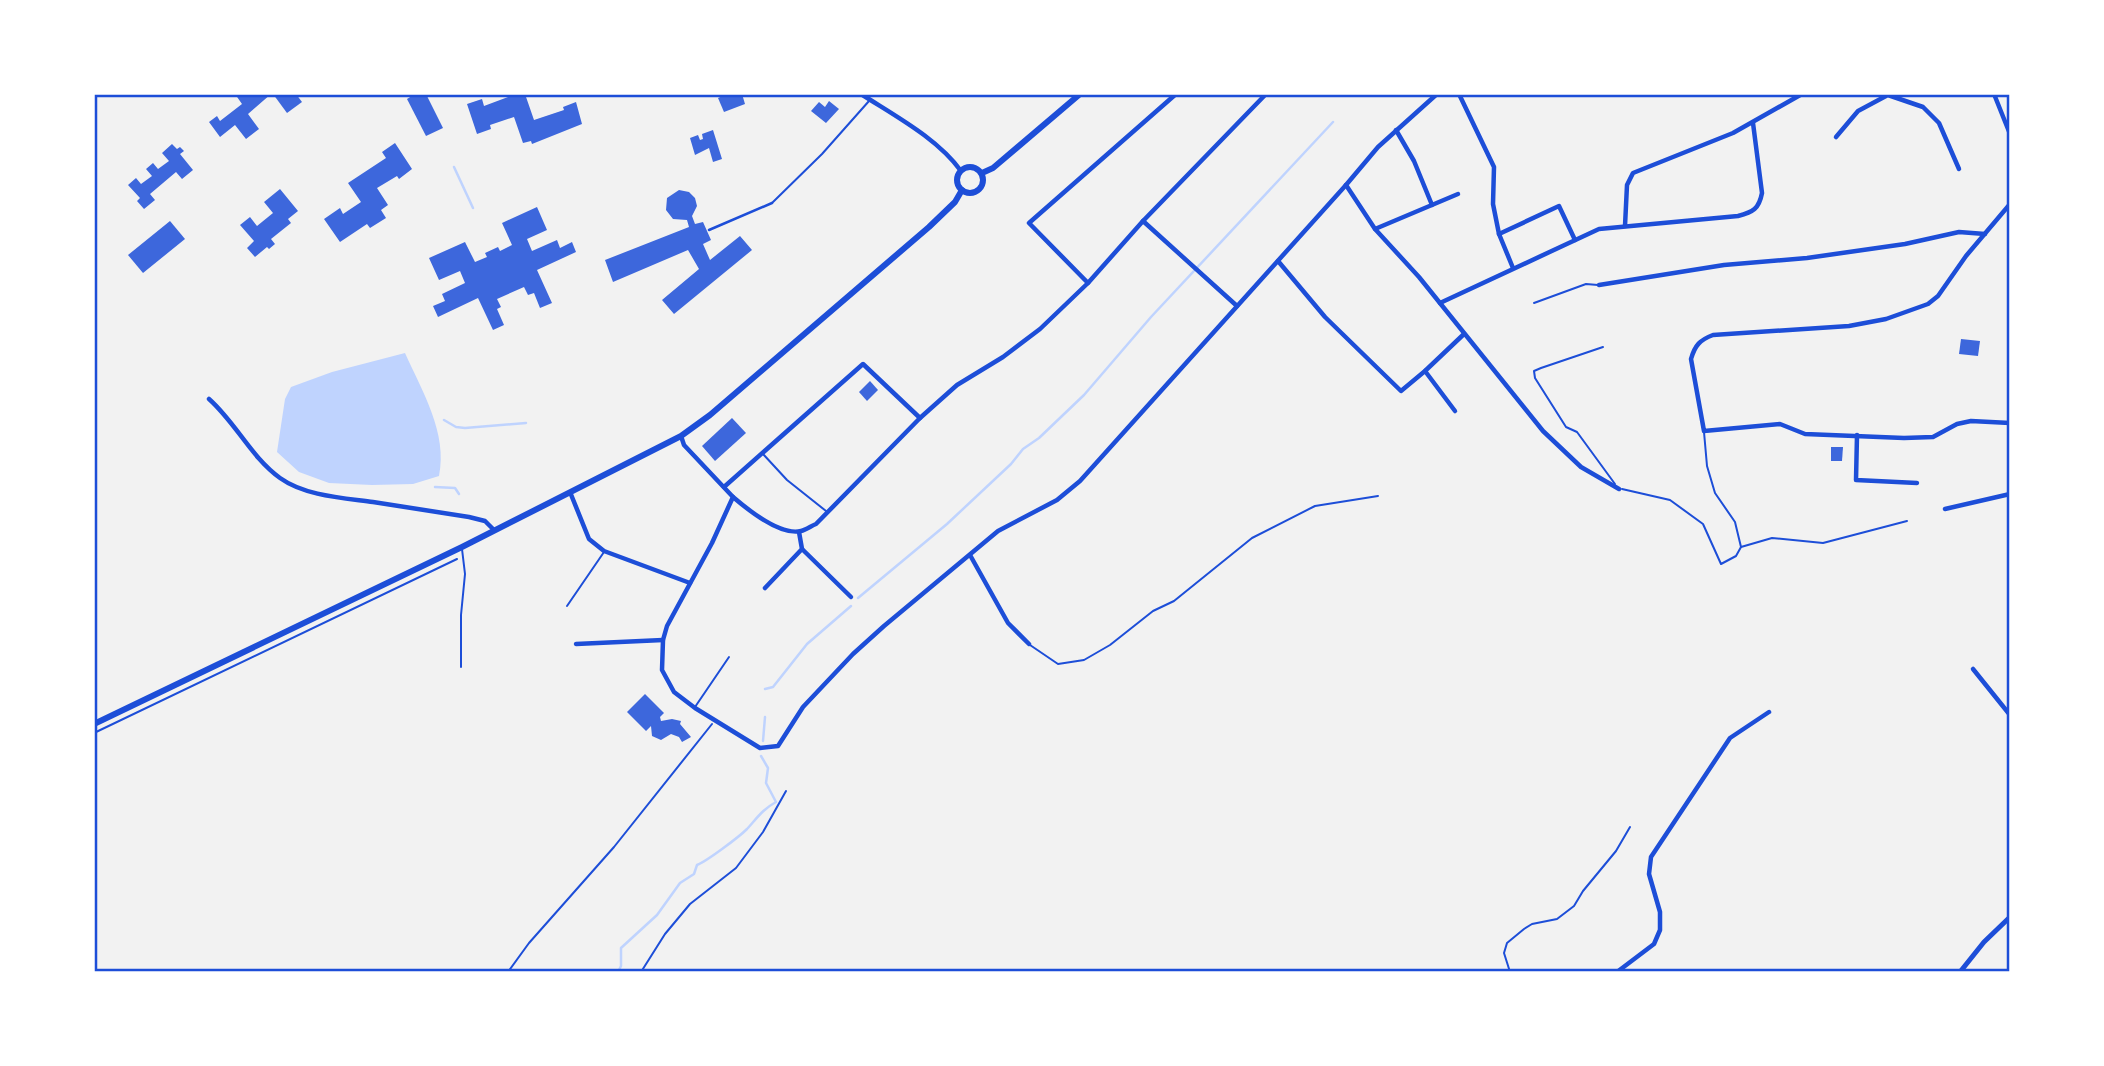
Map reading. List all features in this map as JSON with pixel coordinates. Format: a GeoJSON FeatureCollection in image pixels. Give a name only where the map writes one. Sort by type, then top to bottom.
{"type":"FeatureCollection","features":[{"type":"Feature","properties":{"kind":"main road"},"geometry":{"type":"LineString","coordinates":[[982,173],[993,168],[1080,94]]}},
{"type":"Feature","properties":{"kind":"main road"},"geometry":{"type":"LineString","coordinates":[[969,166],[982,173],[984,181],[979,190],[971,193],[962,190],[957,178],[961,171],[969,166]]}},
{"type":"Feature","properties":{"kind":"main road"},"geometry":{"type":"LineString","coordinates":[[94,724],[444,556],[681,436],[710,415],[929,227],[955,202],[962,190]]}},
{"type":"Feature","properties":{"kind":"street"},"geometry":{"type":"LineString","coordinates":[[861,94],[929,140],[952,159],[961,171]]}},
{"type":"Feature","properties":{"kind":"street"},"geometry":{"type":"LineString","coordinates":[[1088,283],[1028,223],[1176,94]]}},
{"type":"Feature","properties":{"kind":"street"},"geometry":{"type":"LineString","coordinates":[[681,436],[684,445],[752,514],[777,527],[799,532],[816,524],[920,418],[957,385],[1003,358],[1040,329],[1088,283],[1143,221],[1266,94]]}},
{"type":"Feature","properties":{"kind":"street"},"geometry":{"type":"LineString","coordinates":[[733,497],[712,543],[667,626],[663,640],[662,670],[674,692],[695,708],[760,748],[778,747],[803,707],[853,653],[998,531],[1057,500],[1080,481],[1378,147],[1437,94]]}},
{"type":"Feature","properties":{"kind":"street"},"geometry":{"type":"LineString","coordinates":[[1459,94],[1494,167],[1493,204],[1499,234],[1513,268]]}},
{"type":"Feature","properties":{"kind":"street"},"geometry":{"type":"LineString","coordinates":[[1625,226],[1627,185],[1633,173],[1753,123],[1802,94]]}},
{"type":"Feature","properties":{"kind":"street"},"geometry":{"type":"LineString","coordinates":[[1994,94],[2010,134]]}},
{"type":"Feature","properties":{"kind":"street"},"geometry":{"type":"LineString","coordinates":[[1836,137],[1858,111],[1885,95],[1905,100],[1923,107],[1939,123],[1959,169]]}},
{"type":"Feature","properties":{"kind":"street"},"geometry":{"type":"LineString","coordinates":[[1440,303],[1599,229],[1738,216],[1752,212],[1760,204],[1762,193],[1753,123]]}},
{"type":"Feature","properties":{"kind":"street"},"geometry":{"type":"LineString","coordinates":[[1396,130],[1432,205]]}},
{"type":"Feature","properties":{"kind":"street"},"geometry":{"type":"LineString","coordinates":[[1346,186],[1376,229],[1440,303],[1543,431],[1581,467],[1619,489]]}},
{"type":"Feature","properties":{"kind":"street"},"geometry":{"type":"LineString","coordinates":[[1376,229],[1458,194]]}},
{"type":"Feature","properties":{"kind":"street"},"geometry":{"type":"LineString","coordinates":[[709,230],[772,203]]}},
{"type":"Feature","properties":{"kind":"street"},"geometry":{"type":"LineString","coordinates":[[2010,204],[1966,256],[1938,296],[1928,304],[1885,319],[1849,326],[1713,335],[1701,340],[1694,348],[1691,359],[1704,431],[1780,424],[1805,434],[1933,437],[1957,424],[1971,421],[2010,423]]}},
{"type":"Feature","properties":{"kind":"street"},"geometry":{"type":"LineString","coordinates":[[1499,234],[1559,206],[1575,240]]}},
{"type":"Feature","properties":{"kind":"street"},"geometry":{"type":"LineString","coordinates":[[1143,221],[1237,306]]}},
{"type":"Feature","properties":{"kind":"street"},"geometry":{"type":"LineString","coordinates":[[1599,285],[1724,265],[1807,258],[1905,244],[1959,232],[1986,234]]}},
{"type":"Feature","properties":{"kind":"street"},"geometry":{"type":"LineString","coordinates":[[1278,261],[1325,317],[1401,391],[1464,333]]}},
{"type":"Feature","properties":{"kind":"street"},"geometry":{"type":"LineString","coordinates":[[724,487],[863,364],[920,418]]}},
{"type":"Feature","properties":{"kind":"street"},"geometry":{"type":"LineString","coordinates":[[1425,371],[1455,411]]}},
{"type":"Feature","properties":{"kind":"street"},"geometry":{"type":"LineString","coordinates":[[209,399],[220,409],[249,449],[282,480],[307,490],[334,496],[469,517],[485,521],[494,530]]}},
{"type":"Feature","properties":{"kind":"street"},"geometry":{"type":"LineString","coordinates":[[1857,435],[1856,480],[1917,482]]}},
{"type":"Feature","properties":{"kind":"street"},"geometry":{"type":"LineString","coordinates":[[570,492],[589,539],[604,551],[690,583]]}},
{"type":"Feature","properties":{"kind":"street"},"geometry":{"type":"LineString","coordinates":[[1945,509],[2010,494]]}},
{"type":"Feature","properties":{"kind":"street"},"geometry":{"type":"LineString","coordinates":[[799,532],[802,549],[851,597]]}},
{"type":"Feature","properties":{"kind":"street"},"geometry":{"type":"LineString","coordinates":[[765,588],[802,549]]}},
{"type":"Feature","properties":{"kind":"street"},"geometry":{"type":"LineString","coordinates":[[970,555],[1008,623],[1029,644]]}},
{"type":"Feature","properties":{"kind":"street"},"geometry":{"type":"LineString","coordinates":[[576,644],[663,640]]}},
{"type":"Feature","properties":{"kind":"street"},"geometry":{"type":"LineString","coordinates":[[1973,669],[2010,715]]}},
{"type":"Feature","properties":{"kind":"street"},"geometry":{"type":"LineString","coordinates":[[1616,971],[1654,944],[1660,930],[1660,912],[1649,874],[1651,856],[1730,738],[1769,712]]}},
{"type":"Feature","properties":{"kind":"street"},"geometry":{"type":"LineString","coordinates":[[1960,971],[2010,917]]}},
{"type":"Feature","properties":{"kind":"lane"},"geometry":{"type":"LineString","coordinates":[[772,203],[822,155],[870,100]]}},
{"type":"Feature","properties":{"kind":"lane"},"geometry":{"type":"LineString","coordinates":[[1534,303],[1586,284],[1599,285]]}},
{"type":"Feature","properties":{"kind":"lane"},"geometry":{"type":"LineString","coordinates":[[1602,348],[1534,371],[1535,378],[1566,427],[1577,432],[1619,489],[1670,500],[1703,524],[1721,564],[1736,555],[1741,547],[1772,538],[1823,543],[1907,521]]}},
{"type":"Feature","properties":{"kind":"lane"},"geometry":{"type":"LineString","coordinates":[[1704,431],[1707,466],[1715,493],[1735,522],[1741,547]]}},
{"type":"Feature","properties":{"kind":"lane"},"geometry":{"type":"LineString","coordinates":[[762,453],[787,480],[828,513]]}},
{"type":"Feature","properties":{"kind":"lane"},"geometry":{"type":"LineString","coordinates":[[1029,644],[1058,664],[1084,660],[1110,645],[1153,611],[1174,601],[1252,538],[1315,506],[1378,496]]}},
{"type":"Feature","properties":{"kind":"lane"},"geometry":{"type":"LineString","coordinates":[[461,667],[465,556],[462,547]]}},
{"type":"Feature","properties":{"kind":"lane"},"geometry":{"type":"LineString","coordinates":[[567,606],[604,551]]}},
{"type":"Feature","properties":{"kind":"lane"},"geometry":{"type":"LineString","coordinates":[[695,708],[729,657]]}},
{"type":"Feature","properties":{"kind":"path"},"geometry":{"type":"LineString","coordinates":[[94,733],[465,556]]}},
{"type":"Feature","properties":{"kind":"path"},"geometry":{"type":"LineString","coordinates":[[508,971],[529,943],[614,847],[709,729]]}},
{"type":"Feature","properties":{"kind":"path"},"geometry":{"type":"LineString","coordinates":[[641,971],[665,934],[690,904],[736,868],[763,832],[786,791]]}},
{"type":"Feature","properties":{"kind":"path"},"geometry":{"type":"LineString","coordinates":[[1510,971],[1504,953],[1507,943],[1532,924],[1557,919],[1574,906],[1616,851],[1630,827]]}},
{"type":"Feature","properties":{"kind":"water"},"geometry":{"type":"Polygon","coordinates":[[[405,353],[437,428],[441,460],[439,476],[413,484],[329,483],[299,472],[277,452],[285,399],[291,387],[332,372],[405,353]]]}},
{"type":"Feature","properties":{"kind":"building"},"geometry":{"type":"Polygon","coordinates":[[[235,94],[271,94],[248,114],[259,129],[246,139],[235,125],[220,137],[209,122],[217,116],[220,121],[242,104],[235,94]]]}},
{"type":"Feature","properties":{"kind":"building"},"geometry":{"type":"Polygon","coordinates":[[[273,94],[296,94],[302,102],[287,113],[273,94]]]}},
{"type":"Feature","properties":{"kind":"building"},"geometry":{"type":"Polygon","coordinates":[[[415,94],[426,94],[443,128],[426,136],[407,99],[415,94]]]}},
{"type":"Feature","properties":{"kind":"building"},"geometry":{"type":"Polygon","coordinates":[[[516,94],[525,94],[534,120],[564,110],[563,107],[576,102],[582,124],[532,144],[531,141],[523,143],[514,117],[490,125],[491,129],[477,134],[467,104],[482,99],[484,106],[516,94]]]}},
{"type":"Feature","properties":{"kind":"building"},"geometry":{"type":"Polygon","coordinates":[[[727,94],[742,94],[745,104],[724,112],[718,98],[727,94]]]}},
{"type":"Feature","properties":{"kind":"building"},"geometry":{"type":"Polygon","coordinates":[[[829,101],[839,109],[826,123],[811,111],[819,102],[825,107],[829,101]]]}},
{"type":"Feature","properties":{"kind":"building"},"geometry":{"type":"Polygon","coordinates":[[[713,130],[722,159],[713,162],[709,148],[695,155],[690,138],[698,135],[700,140],[703,139],[702,134],[713,130]]]}},
{"type":"Feature","properties":{"kind":"building"},"geometry":{"type":"Polygon","coordinates":[[[395,143],[412,169],[399,179],[397,176],[377,188],[388,205],[381,210],[386,218],[370,228],[367,224],[340,242],[324,219],[340,208],[343,214],[361,202],[348,183],[386,158],[382,152],[395,143]]]}},
{"type":"Feature","properties":{"kind":"building"},"geometry":{"type":"Polygon","coordinates":[[[172,144],[184,151],[180,154],[193,170],[182,179],[176,172],[150,194],[155,200],[144,209],[137,201],[140,198],[128,185],[136,178],[141,184],[152,176],[146,169],[153,163],[158,169],[169,161],[162,153],[172,144]]]}},
{"type":"Feature","properties":{"kind":"building"},"geometry":{"type":"Polygon","coordinates":[[[280,189],[298,211],[288,219],[291,223],[271,239],[275,244],[255,257],[247,248],[254,241],[240,225],[250,217],[257,226],[273,213],[264,202],[280,189]]]}},
{"type":"Feature","properties":{"kind":"building"},"geometry":{"type":"Polygon","coordinates":[[[679,190],[689,192],[695,198],[697,206],[692,216],[695,224],[703,222],[711,240],[703,244],[710,260],[740,236],[752,250],[674,314],[662,300],[699,269],[688,250],[613,282],[605,260],[689,227],[687,220],[673,219],[666,210],[667,198],[679,190]]]}},
{"type":"Feature","properties":{"kind":"building"},"geometry":{"type":"Polygon","coordinates":[[[537,207],[547,230],[527,239],[532,251],[557,240],[560,248],[572,242],[576,252],[537,270],[552,303],[540,308],[534,293],[528,295],[524,287],[497,299],[501,307],[497,309],[504,325],[493,330],[478,298],[438,317],[433,306],[445,301],[442,294],[465,283],[460,271],[439,280],[429,258],[465,242],[475,262],[487,257],[485,253],[498,247],[500,251],[512,245],[502,223],[537,207]]]}},
{"type":"Feature","properties":{"kind":"building"},"geometry":{"type":"Polygon","coordinates":[[[170,221],[185,239],[143,273],[128,255],[170,221]]]}},
{"type":"Feature","properties":{"kind":"building"},"geometry":{"type":"Polygon","coordinates":[[[1961,339],[1980,341],[1978,356],[1959,354],[1961,339]]]}},
{"type":"Feature","properties":{"kind":"building"},"geometry":{"type":"Polygon","coordinates":[[[870,381],[878,390],[867,401],[859,392],[870,381]]]}},
{"type":"Feature","properties":{"kind":"building"},"geometry":{"type":"Polygon","coordinates":[[[732,418],[746,433],[715,461],[702,446],[732,418]]]}},
{"type":"Feature","properties":{"kind":"building"},"geometry":{"type":"Polygon","coordinates":[[[1831,447],[1843,447],[1842,461],[1831,461],[1831,447]]]}},
{"type":"Feature","properties":{"kind":"building"},"geometry":{"type":"Polygon","coordinates":[[[645,694],[664,713],[660,717],[661,721],[681,721],[680,724],[691,737],[682,742],[679,737],[671,734],[661,740],[652,736],[651,726],[646,731],[627,712],[645,694]]]}},
{"type":"Feature","properties":{"kind":"waterway"},"geometry":{"type":"LineString","coordinates":[[858,598],[947,524],[1011,464],[1023,449],[1039,438],[1084,395],[1151,317],[1333,122]]}},
{"type":"Feature","properties":{"kind":"waterway"},"geometry":{"type":"LineString","coordinates":[[454,167],[473,208]]}},
{"type":"Feature","properties":{"kind":"waterway"},"geometry":{"type":"LineString","coordinates":[[444,420],[456,427],[465,428],[526,423]]}},
{"type":"Feature","properties":{"kind":"waterway"},"geometry":{"type":"LineString","coordinates":[[435,487],[455,488],[459,494]]}},
{"type":"Feature","properties":{"kind":"waterway"},"geometry":{"type":"LineString","coordinates":[[765,689],[773,687],[807,644],[851,606]]}},
{"type":"Feature","properties":{"kind":"waterway"},"geometry":{"type":"LineString","coordinates":[[763,741],[765,717]]}},
{"type":"Feature","properties":{"kind":"waterway"},"geometry":{"type":"LineString","coordinates":[[618,972],[621,966],[621,948],[657,915],[680,883],[694,874],[697,865],[737,837],[776,802],[766,783],[768,768],[761,756]]}}]}
